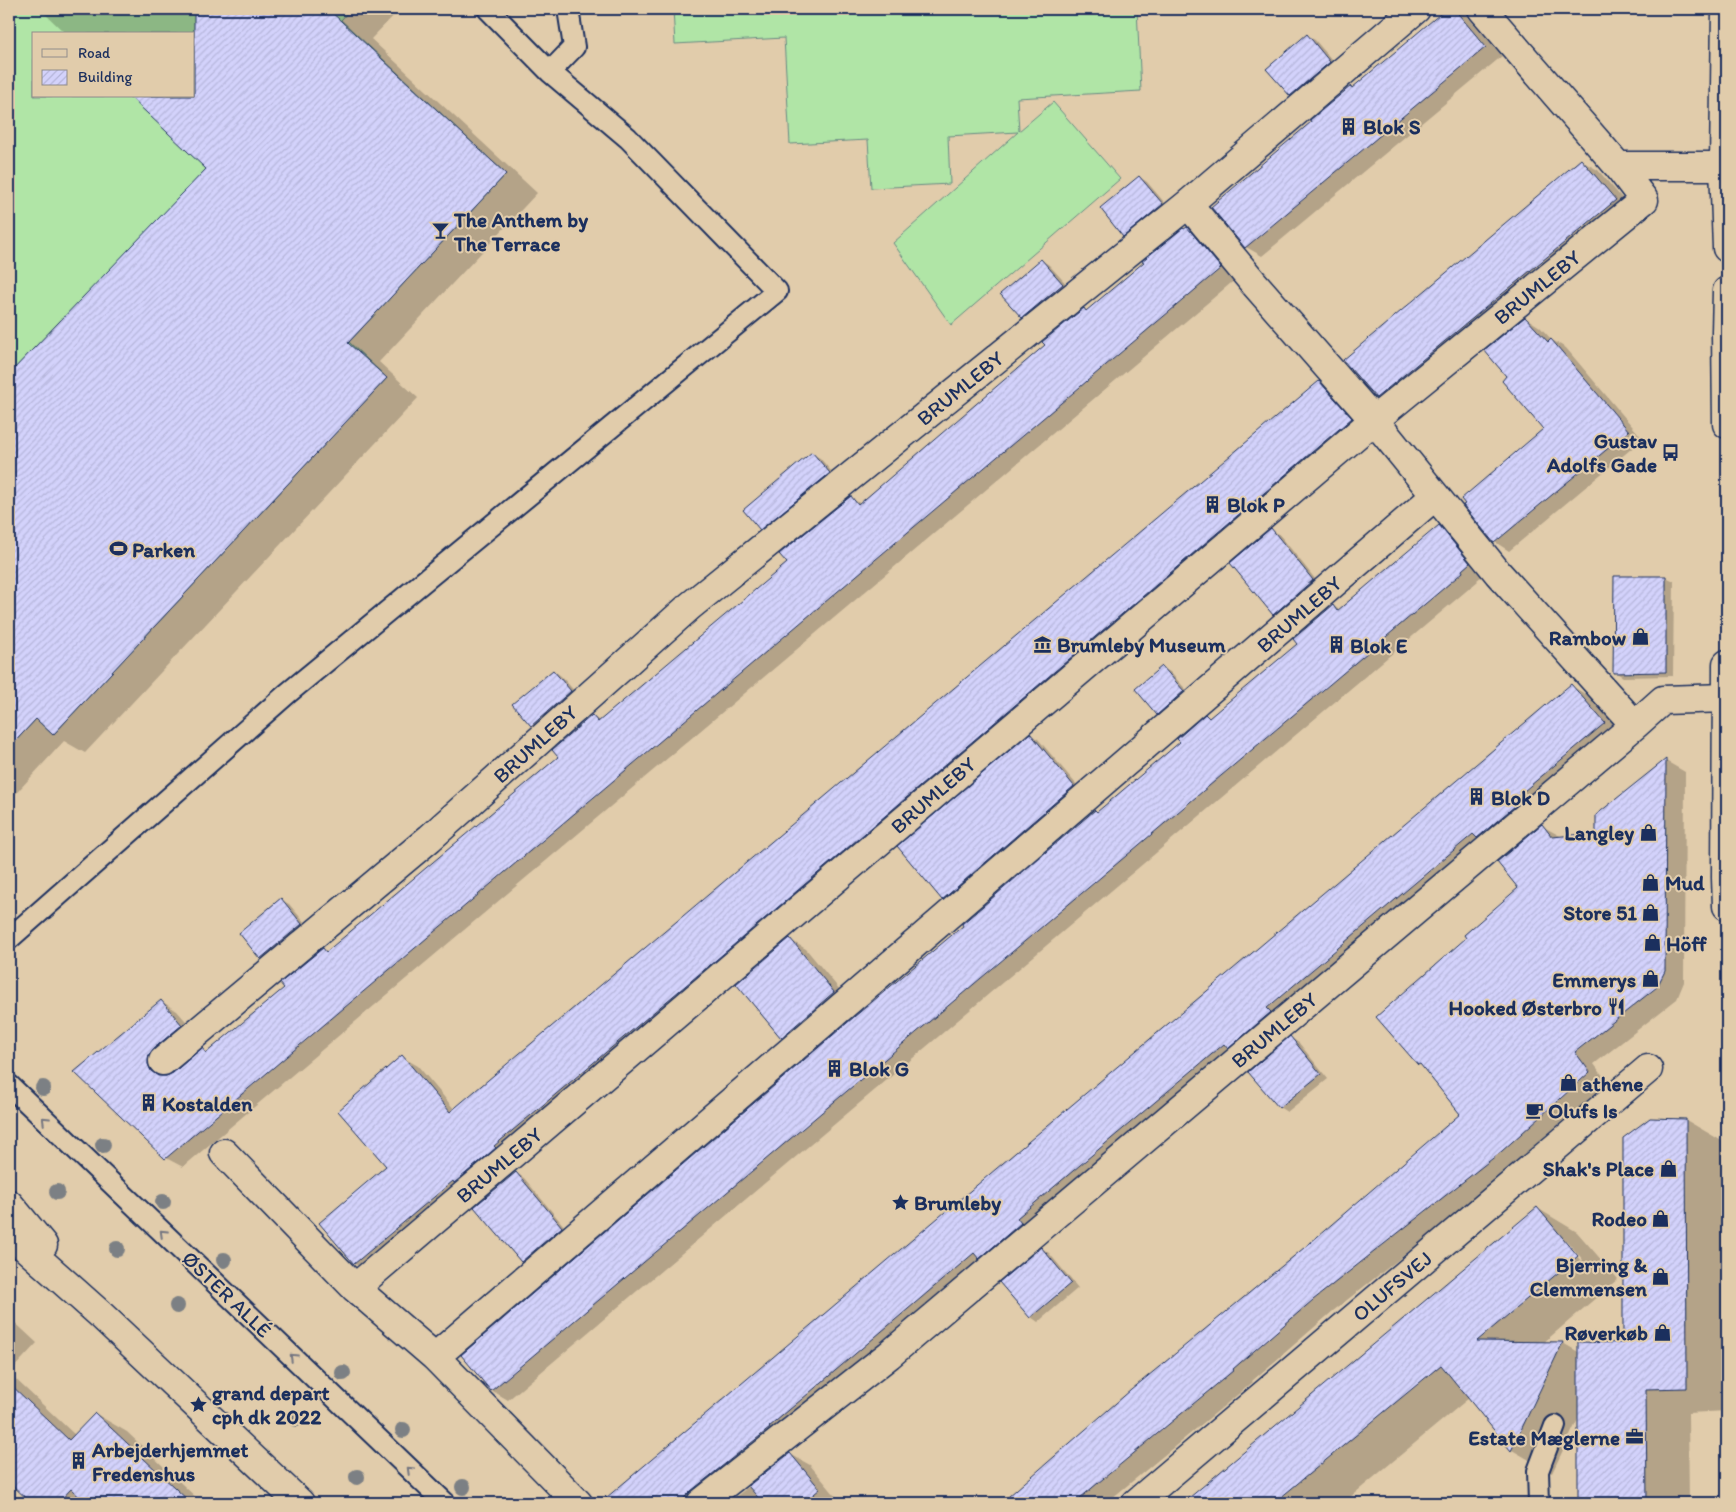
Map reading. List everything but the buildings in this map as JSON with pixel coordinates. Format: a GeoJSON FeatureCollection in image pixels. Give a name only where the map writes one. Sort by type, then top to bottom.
{"type":"FeatureCollection","features":[{"type":"Feature","properties":{"kind":"street","name":"BRUMLEBY"},"geometry":{"type":"LineString","coordinates":[[163,1061],[430,838],[690,606],[1188,204],[1416,9]]}},
{"type":"Feature","properties":{"kind":"street","name":"BRUMLEBY"},"geometry":{"type":"LineString","coordinates":[[355,1288],[1374,420],[1644,200],[1618,166],[1482,9]]}},
{"type":"Feature","properties":{"kind":"street"},"geometry":{"type":"LineString","coordinates":[[1726,9],[1727,248]]}},
{"type":"Feature","properties":{"kind":"street"},"geometry":{"type":"LineString","coordinates":[[1618,166],[1726,166]]}},
{"type":"Feature","properties":{"kind":"street"},"geometry":{"type":"LineString","coordinates":[[1188,204],[1253,282],[1374,420],[1498,573],[1636,725]]}},
{"type":"Feature","properties":{"kind":"street"},"geometry":{"type":"LineString","coordinates":[[1727,291],[1727,424]]}},
{"type":"Feature","properties":{"kind":"street","name":"BRUMLEBY"},"geometry":{"type":"LineString","coordinates":[[435,1357],[1435,496]]}},
{"type":"Feature","properties":{"kind":"street"},"geometry":{"type":"LineString","coordinates":[[1727,664],[1727,906]]}},
{"type":"Feature","properties":{"kind":"street","name":"BRUMLEBY"},"geometry":{"type":"LineString","coordinates":[[701,1503],[889,1355],[1636,725],[1663,700],[1727,698]]}},
{"type":"Feature","properties":{"kind":"street","name":"OLUFSVEJ"},"geometry":{"type":"LineString","coordinates":[[1136,1503],[1648,1069]]}},
{"type":"Feature","properties":{"kind":"street"},"geometry":{"type":"LineString","coordinates":[[224,1153],[355,1288],[435,1357],[578,1503]]}},
{"type":"Feature","properties":{"kind":"street"},"geometry":{"type":"LineString","coordinates":[[9,1204],[100,1314]]}},
{"type":"Feature","properties":{"kind":"street"},"geometry":{"type":"LineString","coordinates":[[9,1233],[100,1314],[300,1503]]}},
{"type":"Feature","properties":{"kind":"lane"},"geometry":{"type":"LineString","coordinates":[[9,939],[288,693],[777,291],[628,138],[550,72],[488,9]]}},
{"type":"Feature","properties":{"kind":"lane"},"geometry":{"type":"LineString","coordinates":[[550,72],[574,47],[568,9]]}},
{"type":"Feature","properties":{"kind":"lane","name":"ØSTER ALLÉ"},"geometry":{"type":"LineString","coordinates":[[9,1085],[445,1503]]}},
{"type":"Feature","properties":{"kind":"lane"},"geometry":{"type":"LineString","coordinates":[[1538,1503],[1538,1471],[1555,1426]]}},
{"type":"Feature","properties":{"kind":"green space","name":"Parken"},"geometry":{"type":"Polygon","coordinates":[[[9,9],[351,9],[341,20],[506,174],[349,342],[387,378],[53,735],[36,719],[9,748],[9,9]]]}},
{"type":"Feature","properties":{"kind":"green space"},"geometry":{"type":"Polygon","coordinates":[[[673,9],[1137,9],[1141,91],[1017,98],[1019,131],[1053,102],[1120,179],[951,325],[893,243],[1018,132],[948,136],[950,184],[871,188],[868,140],[790,144],[784,38],[675,44],[673,9]]]}},
{"type":"Feature","properties":{"kind":"place","name":"Blok S"},"geometry":{"type":"Point","coordinates":[1349,126]}},
{"type":"Feature","properties":{"kind":"place","name":"The Anthem by The Terrace"},"geometry":{"type":"Point","coordinates":[440,231]}},
{"type":"Feature","properties":{"kind":"place","name":"Gustav Adolfs Gade"},"geometry":{"type":"Point","coordinates":[1671,452]}},
{"type":"Feature","properties":{"kind":"place","name":"Blok P"},"geometry":{"type":"Point","coordinates":[1213,504]}},
{"type":"Feature","properties":{"kind":"place","name":"Parken"},"geometry":{"type":"Point","coordinates":[118,549]}},
{"type":"Feature","properties":{"kind":"place","name":"Rambow"},"geometry":{"type":"Point","coordinates":[1640,637]}},
{"type":"Feature","properties":{"kind":"place","name":"Brumleby Museum"},"geometry":{"type":"Point","coordinates":[1043,644]}},
{"type":"Feature","properties":{"kind":"place","name":"Blok E"},"geometry":{"type":"Point","coordinates":[1336,645]}},
{"type":"Feature","properties":{"kind":"place","name":"Blok D"},"geometry":{"type":"Point","coordinates":[1477,797]}},
{"type":"Feature","properties":{"kind":"place","name":"Langley"},"geometry":{"type":"Point","coordinates":[1648,832]}},
{"type":"Feature","properties":{"kind":"place","name":"Mud"},"geometry":{"type":"Point","coordinates":[1651,882]}},
{"type":"Feature","properties":{"kind":"place","name":"Store 51"},"geometry":{"type":"Point","coordinates":[1651,912]}},
{"type":"Feature","properties":{"kind":"place","name":"Höff"},"geometry":{"type":"Point","coordinates":[1652,943]}},
{"type":"Feature","properties":{"kind":"place","name":"Emmerys"},"geometry":{"type":"Point","coordinates":[1650,979]}},
{"type":"Feature","properties":{"kind":"place","name":"Hooked Østerbro"},"geometry":{"type":"Point","coordinates":[1616,1007]}},
{"type":"Feature","properties":{"kind":"place","name":"Blok G"},"geometry":{"type":"Point","coordinates":[835,1068]}},
{"type":"Feature","properties":{"kind":"place","name":"athene"},"geometry":{"type":"Point","coordinates":[1568,1083]}},
{"type":"Feature","properties":{"kind":"place","name":"Kostalden"},"geometry":{"type":"Point","coordinates":[148,1103]}},
{"type":"Feature","properties":{"kind":"place","name":"Olufs Is"},"geometry":{"type":"Point","coordinates":[1534,1110]}},
{"type":"Feature","properties":{"kind":"place","name":"Shak's Place"},"geometry":{"type":"Point","coordinates":[1668,1168]}},
{"type":"Feature","properties":{"kind":"place","name":"Brumleby"},"geometry":{"type":"Point","coordinates":[900,1202]}},
{"type":"Feature","properties":{"kind":"place","name":"Rodeo"},"geometry":{"type":"Point","coordinates":[1661,1218]}},
{"type":"Feature","properties":{"kind":"place","name":"Bjerring & Clemmensen"},"geometry":{"type":"Point","coordinates":[1661,1276]}},
{"type":"Feature","properties":{"kind":"place","name":"Røverkøb"},"geometry":{"type":"Point","coordinates":[1662,1332]}},
{"type":"Feature","properties":{"kind":"place","name":"grand depart cph dk 2022"},"geometry":{"type":"Point","coordinates":[198,1404]}},
{"type":"Feature","properties":{"kind":"place","name":"Estate Mæglerne"},"geometry":{"type":"Point","coordinates":[1634,1437]}},
{"type":"Feature","properties":{"kind":"place","name":"Arbejderhjemmet Fredenshus"},"geometry":{"type":"Point","coordinates":[78,1461]}}]}
